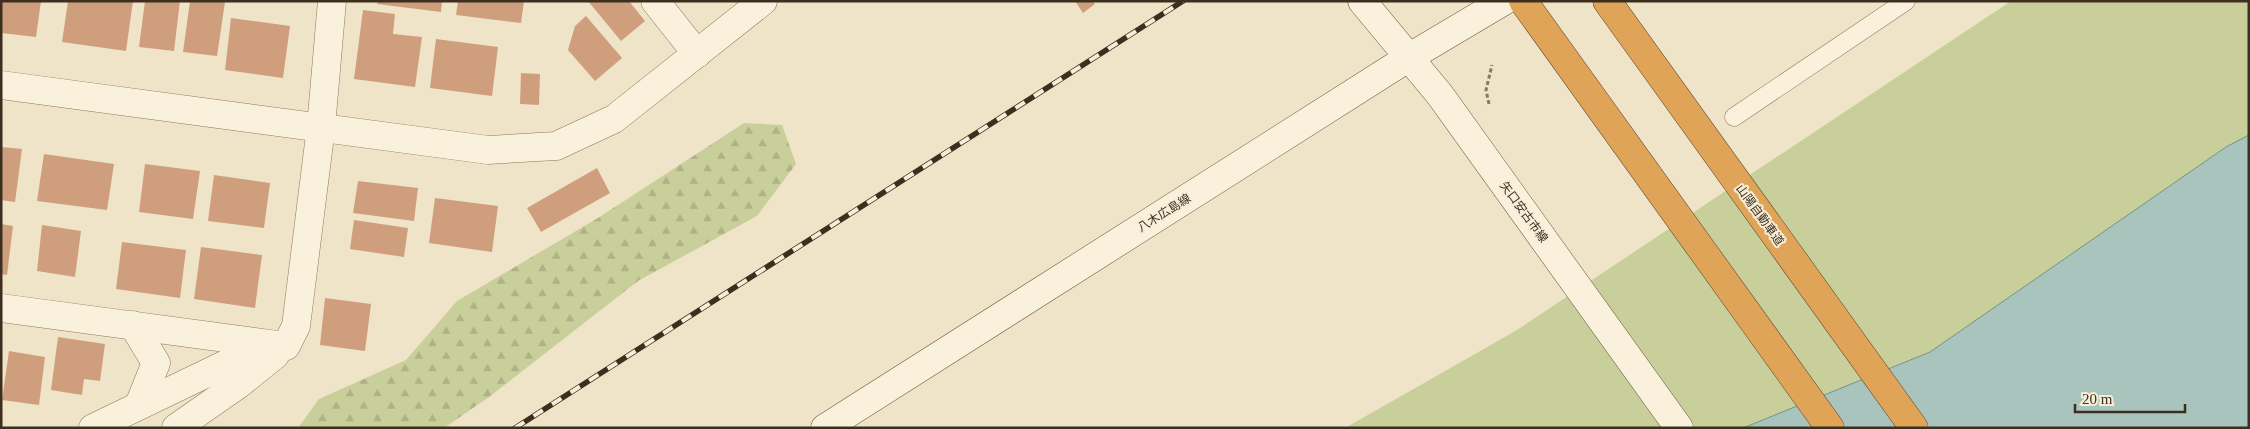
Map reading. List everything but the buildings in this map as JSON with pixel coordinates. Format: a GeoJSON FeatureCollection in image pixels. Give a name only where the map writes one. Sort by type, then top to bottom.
{"type":"FeatureCollection","features":[{"type":"Feature","properties":{"kind":"highway"},"geometry":{"type":"LineString","coordinates":[[1523,1],[1830,428]]}},
{"type":"Feature","properties":{"kind":"highway","name":"山陽自動車道"},"geometry":{"type":"LineString","coordinates":[[1607,1],[1914,428]]}},
{"type":"Feature","properties":{"kind":"street"},"geometry":{"type":"LineString","coordinates":[[176,428],[239,384],[286,346],[296,326],[321,127],[332,1]]}},
{"type":"Feature","properties":{"kind":"street"},"geometry":{"type":"LineString","coordinates":[[655,1],[697,54]]}},
{"type":"Feature","properties":{"kind":"street"},"geometry":{"type":"LineString","coordinates":[[1,85],[488,150],[556,146],[614,119],[763,1]]}},
{"type":"Feature","properties":{"kind":"street","name":"矢口安古市線"},"geometry":{"type":"LineString","coordinates":[[1362,1],[1440,95],[1679,428]]}},
{"type":"Feature","properties":{"kind":"street","name":"八木広島線"},"geometry":{"type":"LineString","coordinates":[[825,428],[1408,58],[1504,1]]}},
{"type":"Feature","properties":{"kind":"street"},"geometry":{"type":"LineString","coordinates":[[1,308],[286,346]]}},
{"type":"Feature","properties":{"kind":"street"},"geometry":{"type":"LineString","coordinates":[[133,325],[156,363],[139,405]]}},
{"type":"Feature","properties":{"kind":"street"},"geometry":{"type":"LineString","coordinates":[[94,428],[226,364],[286,346]]}},
{"type":"Feature","properties":{"kind":"lane"},"geometry":{"type":"LineString","coordinates":[[1734,117],[1906,1]]}},
{"type":"Feature","properties":{"kind":"green space"},"geometry":{"type":"Polygon","coordinates":[[[2011,1],[2249,1],[2249,135],[2226,147],[1930,352],[1743,428],[1345,428],[1517,330],[2011,1]]]}},
{"type":"Feature","properties":{"kind":"green space"},"geometry":{"type":"Polygon","coordinates":[[[744,123],[782,125],[796,164],[757,216],[638,281],[489,397],[444,428],[298,428],[319,399],[406,360],[457,301],[598,218],[744,123]]]}},
{"type":"Feature","properties":{"kind":"water"},"geometry":{"type":"Polygon","coordinates":[[[2249,135],[2249,428],[1743,428],[1930,352],[2226,147],[2249,135]]]}},
{"type":"Feature","properties":{"kind":"railway"},"geometry":{"type":"LineString","coordinates":[[515,428],[1183,1]]}}]}
